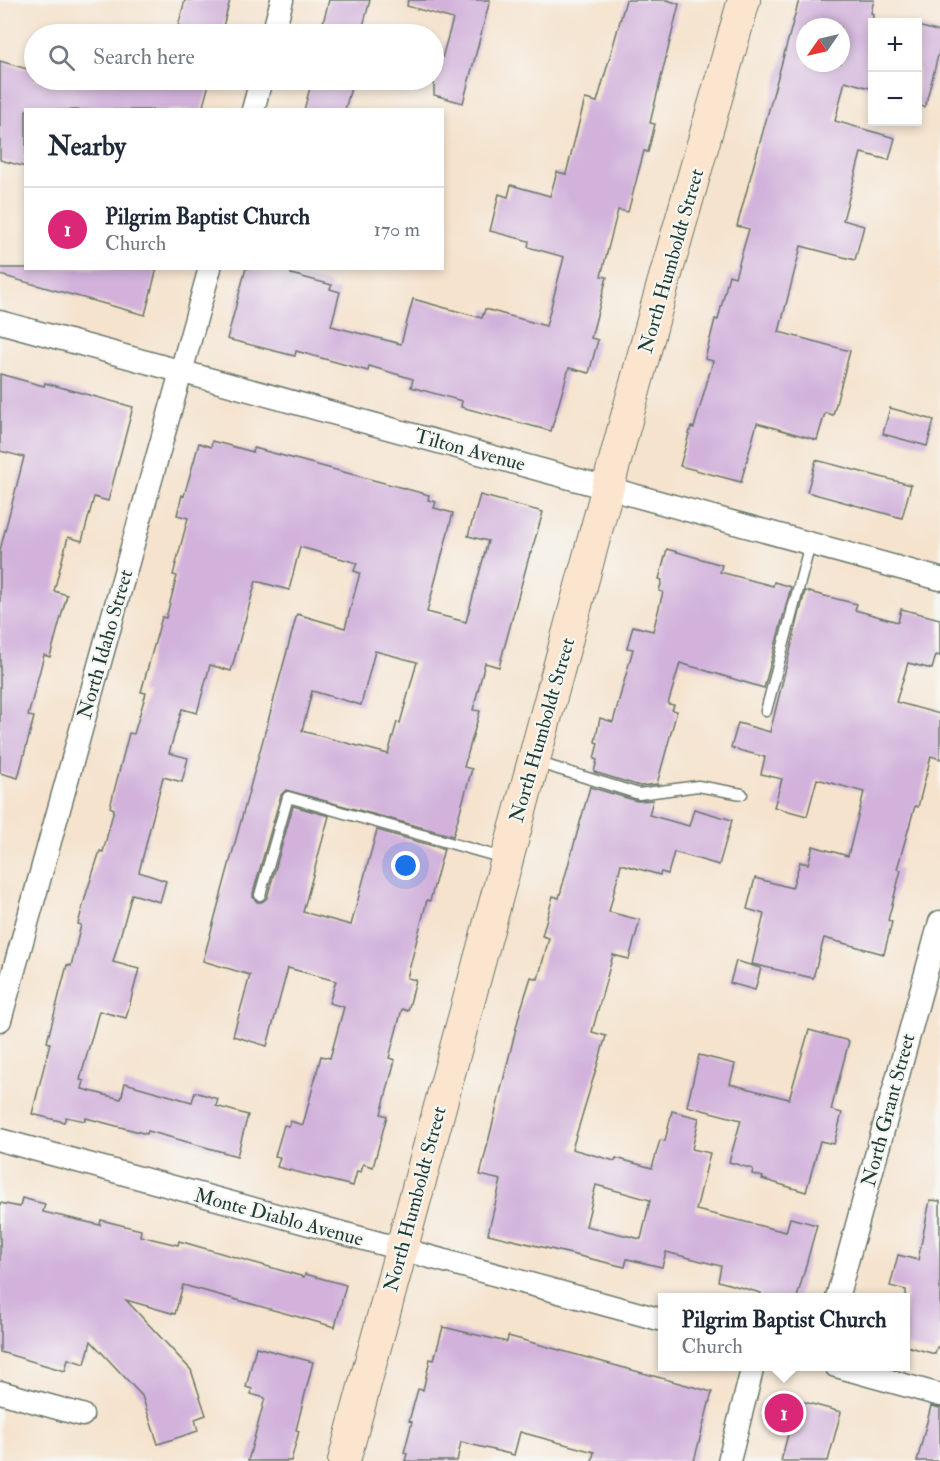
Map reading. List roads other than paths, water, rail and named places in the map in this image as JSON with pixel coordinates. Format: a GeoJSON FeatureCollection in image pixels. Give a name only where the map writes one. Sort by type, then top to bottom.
{"type":"FeatureCollection","features":[{"type":"Feature","properties":{"kind":"street"},"geometry":{"type":"LineString","coordinates":[[276,24],[282,0]]}},
{"type":"Feature","properties":{"kind":"street","name":"North Humboldt Street"},"geometry":{"type":"LineString","coordinates":[[344,1461],[658,302],[744,0]]}},
{"type":"Feature","properties":{"kind":"street"},"geometry":{"type":"LineString","coordinates":[[254,108],[258,90]]}},
{"type":"Feature","properties":{"kind":"street","name":"North Idaho Street"},"geometry":{"type":"LineString","coordinates":[[0,1020],[209,270]]}},
{"type":"Feature","properties":{"kind":"street","name":"Tilton Avenue"},"geometry":{"type":"LineString","coordinates":[[0,322],[940,579]]}},
{"type":"Feature","properties":{"kind":"street","name":"North Grant Street"},"geometry":{"type":"LineString","coordinates":[[838,1293],[940,922]]}},
{"type":"Feature","properties":{"kind":"street","name":"Monte Diablo Avenue"},"geometry":{"type":"LineString","coordinates":[[0,1140],[658,1319]]}},
{"type":"Feature","properties":{"kind":"street"},"geometry":{"type":"LineString","coordinates":[[729,1461],[752,1371]]}},
{"type":"Feature","properties":{"kind":"street"},"geometry":{"type":"LineString","coordinates":[[854,1371],[940,1395]]}},
{"type":"Feature","properties":{"kind":"street"},"geometry":{"type":"LineString","coordinates":[[0,1392],[82,1415]]}},
{"type":"Feature","properties":{"kind":"lane"},"geometry":{"type":"LineString","coordinates":[[766,711],[810,544]]}},
{"type":"Feature","properties":{"kind":"lane"},"geometry":{"type":"LineString","coordinates":[[534,762],[639,794],[698,786],[742,794]]}},
{"type":"Feature","properties":{"kind":"lane"},"geometry":{"type":"LineString","coordinates":[[260,895],[288,797],[507,859]]}},
{"type":"Feature","properties":{"kind":"place","name":"Pilgrim Baptist Church"},"geometry":{"type":"Point","coordinates":[784,1413]}}]}
